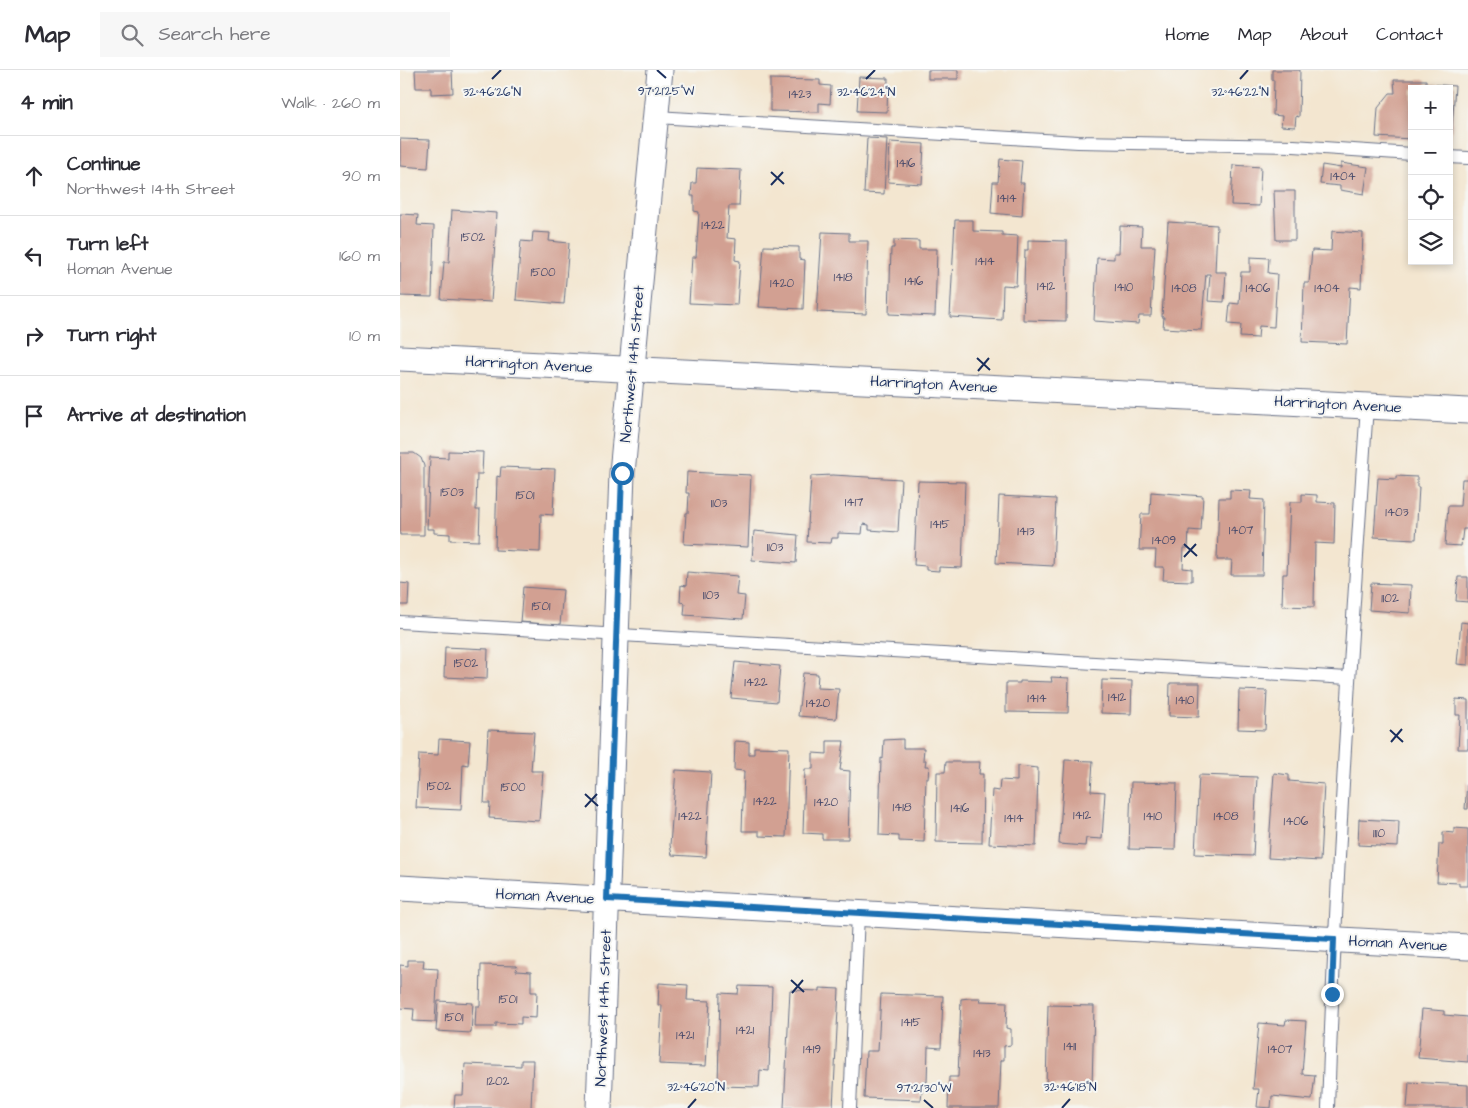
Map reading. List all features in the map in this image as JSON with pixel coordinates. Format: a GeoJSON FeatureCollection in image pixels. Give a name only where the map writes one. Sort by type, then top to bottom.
{"type":"FeatureCollection","features":[{"type":"Feature","properties":{"kind":"street","name":"Northwest 14th Street"},"geometry":{"type":"LineString","coordinates":[[599,1108],[622,473],[660,70]]}},
{"type":"Feature","properties":{"kind":"street","name":"Harrington Avenue"},"geometry":{"type":"LineString","coordinates":[[400,358],[1468,411]]}},
{"type":"Feature","properties":{"kind":"street","name":"Homan Avenue"},"geometry":{"type":"LineString","coordinates":[[400,888],[1468,947]]}},
{"type":"Feature","properties":{"kind":"lane"},"geometry":{"type":"LineString","coordinates":[[656,117],[1078,142],[1294,146],[1408,154]]}},
{"type":"Feature","properties":{"kind":"lane"},"geometry":{"type":"LineString","coordinates":[[1453,157],[1468,158]]}},
{"type":"Feature","properties":{"kind":"lane"},"geometry":{"type":"LineString","coordinates":[[1328,1108],[1334,939],[1348,678],[1367,406]]}},
{"type":"Feature","properties":{"kind":"lane"},"geometry":{"type":"LineString","coordinates":[[400,622],[1348,678]]}},
{"type":"Feature","properties":{"kind":"lane"},"geometry":{"type":"LineString","coordinates":[[850,1108],[858,913]]}},
{"type":"Feature","properties":{"kind":"building"},"geometry":{"type":"Polygon","coordinates":[[[415,70],[452,70],[453,93],[431,94],[431,88],[416,88],[415,70]]]}},
{"type":"Feature","properties":{"kind":"building"},"geometry":{"type":"Polygon","coordinates":[[[928,70],[958,70],[958,79],[928,79],[928,70]]]}},
{"type":"Feature","properties":{"kind":"building"},"geometry":{"type":"Polygon","coordinates":[[[1272,70],[1300,70],[1299,117],[1296,116],[1295,127],[1281,126],[1282,116],[1273,115],[1274,80],[1272,80],[1272,70]]]}},
{"type":"Feature","properties":{"kind":"building"},"geometry":{"type":"Polygon","coordinates":[[[859,77],[888,78],[887,112],[857,111],[859,77]]]}},
{"type":"Feature","properties":{"kind":"building"},"geometry":{"type":"Polygon","coordinates":[[[770,79],[820,80],[820,85],[831,86],[830,104],[819,103],[819,112],[770,111],[770,79]]]}},
{"type":"Feature","properties":{"kind":"building"},"geometry":{"type":"Polygon","coordinates":[[[1394,80],[1426,80],[1426,84],[1440,85],[1408,85],[1408,139],[1376,137],[1378,108],[1390,93],[1395,93],[1394,80]]]}},
{"type":"Feature","properties":{"kind":"building"},"geometry":{"type":"Polygon","coordinates":[[[1453,86],[1455,86],[1453,114],[1453,86]]]}},
{"type":"Feature","properties":{"kind":"building"},"geometry":{"type":"Polygon","coordinates":[[[867,138],[887,139],[884,194],[864,193],[867,138]]]}},
{"type":"Feature","properties":{"kind":"building"},"geometry":{"type":"Polygon","coordinates":[[[400,139],[430,140],[428,168],[400,166],[400,139]]]}},
{"type":"Feature","properties":{"kind":"building"},"geometry":{"type":"Polygon","coordinates":[[[890,142],[924,144],[922,184],[888,182],[890,142]]]}},
{"type":"Feature","properties":{"kind":"building"},"geometry":{"type":"Polygon","coordinates":[[[1000,159],[1022,161],[1020,183],[1024,183],[1022,216],[991,213],[993,182],[998,182],[1000,159]]]}},
{"type":"Feature","properties":{"kind":"building"},"geometry":{"type":"Polygon","coordinates":[[[1341,163],[1368,167],[1364,194],[1340,190],[1340,186],[1320,184],[1322,165],[1341,168],[1341,163]]]}},
{"type":"Feature","properties":{"kind":"building"},"geometry":{"type":"Polygon","coordinates":[[[1233,165],[1261,167],[1259,206],[1231,205],[1233,165]]]}},
{"type":"Feature","properties":{"kind":"building"},"geometry":{"type":"Polygon","coordinates":[[[697,168],[741,170],[739,206],[729,206],[727,238],[736,239],[735,260],[740,261],[737,305],[689,303],[692,257],[696,257],[699,212],[694,211],[694,196],[691,196],[692,183],[696,183],[697,168]]]}},
{"type":"Feature","properties":{"kind":"building"},"geometry":{"type":"Polygon","coordinates":[[[1274,191],[1295,191],[1295,240],[1276,240],[1274,191]]]}},
{"type":"Feature","properties":{"kind":"building"},"geometry":{"type":"Polygon","coordinates":[[[452,210],[497,213],[491,302],[441,299],[444,262],[449,262],[452,210]]]}},
{"type":"Feature","properties":{"kind":"building"},"geometry":{"type":"Polygon","coordinates":[[[400,214],[418,215],[417,225],[434,226],[432,297],[400,296],[400,214]]]}},
{"type":"Feature","properties":{"kind":"building"},"geometry":{"type":"Polygon","coordinates":[[[955,220],[973,220],[973,231],[1002,232],[1002,235],[1018,236],[1016,286],[1003,285],[1002,320],[950,317],[955,220]]]}},
{"type":"Feature","properties":{"kind":"building"},"geometry":{"type":"Polygon","coordinates":[[[1168,222],[1217,225],[1215,272],[1226,272],[1224,302],[1208,301],[1210,274],[1206,274],[1201,330],[1163,328],[1164,317],[1162,317],[1168,222]]]}},
{"type":"Feature","properties":{"kind":"building"},"geometry":{"type":"Polygon","coordinates":[[[1120,226],[1142,227],[1141,246],[1155,246],[1151,316],[1139,316],[1138,324],[1094,321],[1097,258],[1114,259],[1114,253],[1119,253],[1120,226]]]}},
{"type":"Feature","properties":{"kind":"building"},"geometry":{"type":"Polygon","coordinates":[[[1332,231],[1363,233],[1361,288],[1350,287],[1347,344],[1302,342],[1304,283],[1309,283],[1312,250],[1331,251],[1332,231]]]}},
{"type":"Feature","properties":{"kind":"building"},"geometry":{"type":"Polygon","coordinates":[[[533,232],[550,233],[549,241],[569,243],[564,304],[516,300],[521,241],[532,242],[533,232]]]}},
{"type":"Feature","properties":{"kind":"building"},"geometry":{"type":"Polygon","coordinates":[[[822,232],[849,233],[849,241],[868,241],[866,314],[817,312],[822,232]]]}},
{"type":"Feature","properties":{"kind":"building"},"geometry":{"type":"Polygon","coordinates":[[[894,240],[919,241],[919,249],[937,249],[935,316],[889,314],[891,248],[894,248],[894,240]]]}},
{"type":"Feature","properties":{"kind":"building"},"geometry":{"type":"Polygon","coordinates":[[[1028,240],[1067,241],[1066,321],[1023,320],[1025,250],[1028,250],[1028,240]]]}},
{"type":"Feature","properties":{"kind":"building"},"geometry":{"type":"Polygon","coordinates":[[[764,246],[799,247],[799,259],[805,260],[803,309],[759,307],[764,246]]]}},
{"type":"Feature","properties":{"kind":"building"},"geometry":{"type":"Polygon","coordinates":[[[1250,257],[1269,258],[1268,273],[1277,274],[1274,327],[1259,326],[1258,338],[1240,337],[1241,325],[1228,324],[1230,303],[1239,304],[1241,272],[1250,272],[1250,257]]]}},
{"type":"Feature","properties":{"kind":"building"},"geometry":{"type":"Polygon","coordinates":[[[448,451],[483,452],[482,474],[477,474],[476,510],[480,510],[479,541],[450,540],[450,534],[434,533],[434,529],[427,529],[430,457],[448,458],[448,451]]]}},
{"type":"Feature","properties":{"kind":"building"},"geometry":{"type":"Polygon","coordinates":[[[400,453],[414,453],[421,458],[424,466],[424,535],[400,535],[400,453]]]}},
{"type":"Feature","properties":{"kind":"building"},"geometry":{"type":"Polygon","coordinates":[[[501,467],[555,469],[553,515],[541,514],[540,552],[495,550],[497,476],[500,477],[501,467]]]}},
{"type":"Feature","properties":{"kind":"building"},"geometry":{"type":"Polygon","coordinates":[[[687,472],[751,475],[748,547],[684,544],[689,493],[686,493],[687,472]]]}},
{"type":"Feature","properties":{"kind":"building"},"geometry":{"type":"Polygon","coordinates":[[[833,475],[901,479],[898,532],[869,530],[869,525],[863,524],[862,534],[838,533],[838,538],[832,538],[831,543],[807,542],[811,476],[833,475]]]}},
{"type":"Feature","properties":{"kind":"building"},"geometry":{"type":"Polygon","coordinates":[[[1396,476],[1417,477],[1417,487],[1419,487],[1416,539],[1374,537],[1378,478],[1396,479],[1396,476]]]}},
{"type":"Feature","properties":{"kind":"building"},"geometry":{"type":"Polygon","coordinates":[[[1462,479],[1468,479],[1468,529],[1463,529],[1461,546],[1445,545],[1448,506],[1460,506],[1462,479]]]}},
{"type":"Feature","properties":{"kind":"building"},"geometry":{"type":"Polygon","coordinates":[[[918,481],[965,482],[962,568],[939,567],[939,571],[926,570],[926,566],[914,565],[918,481]]]}},
{"type":"Feature","properties":{"kind":"building"},"geometry":{"type":"Polygon","coordinates":[[[1230,490],[1251,491],[1250,499],[1264,500],[1262,575],[1231,575],[1232,560],[1217,560],[1219,498],[1230,498],[1230,490]]]}},
{"type":"Feature","properties":{"kind":"building"},"geometry":{"type":"Polygon","coordinates":[[[1151,492],[1203,496],[1201,531],[1189,530],[1188,548],[1184,548],[1183,568],[1192,569],[1192,581],[1163,580],[1164,567],[1155,567],[1156,550],[1139,550],[1141,514],[1150,514],[1151,492]]]}},
{"type":"Feature","properties":{"kind":"building"},"geometry":{"type":"Polygon","coordinates":[[[1302,494],[1317,495],[1317,502],[1335,503],[1334,544],[1315,543],[1314,607],[1282,606],[1283,574],[1287,574],[1290,502],[1302,502],[1302,494]]]}},
{"type":"Feature","properties":{"kind":"building"},"geometry":{"type":"Polygon","coordinates":[[[999,496],[1056,499],[1053,566],[996,563],[999,496]]]}},
{"type":"Feature","properties":{"kind":"building"},"geometry":{"type":"Polygon","coordinates":[[[754,531],[798,535],[796,563],[752,560],[754,531]]]}},
{"type":"Feature","properties":{"kind":"building"},"geometry":{"type":"Polygon","coordinates":[[[687,572],[738,576],[736,595],[745,596],[743,619],[684,615],[685,603],[680,602],[681,585],[686,586],[687,572]]]}},
{"type":"Feature","properties":{"kind":"building"},"geometry":{"type":"Polygon","coordinates":[[[1458,577],[1468,577],[1468,602],[1456,601],[1458,577]]]}},
{"type":"Feature","properties":{"kind":"building"},"geometry":{"type":"Polygon","coordinates":[[[400,583],[409,584],[408,605],[400,605],[400,583]]]}},
{"type":"Feature","properties":{"kind":"building"},"geometry":{"type":"Polygon","coordinates":[[[1371,583],[1411,585],[1410,613],[1369,610],[1371,583]]]}},
{"type":"Feature","properties":{"kind":"building"},"geometry":{"type":"Polygon","coordinates":[[[523,587],[563,590],[560,625],[520,622],[523,587]]]}},
{"type":"Feature","properties":{"kind":"building"},"geometry":{"type":"Polygon","coordinates":[[[1461,622],[1468,623],[1468,665],[1457,664],[1461,622]]]}},
{"type":"Feature","properties":{"kind":"building"},"geometry":{"type":"Polygon","coordinates":[[[445,647],[488,649],[487,679],[444,677],[445,647]]]}},
{"type":"Feature","properties":{"kind":"building"},"geometry":{"type":"Polygon","coordinates":[[[735,662],[780,666],[777,702],[731,698],[735,662]]]}},
{"type":"Feature","properties":{"kind":"building"},"geometry":{"type":"Polygon","coordinates":[[[803,673],[818,674],[817,688],[839,689],[836,719],[798,716],[803,673]]]}},
{"type":"Feature","properties":{"kind":"building"},"geometry":{"type":"Polygon","coordinates":[[[1051,677],[1069,678],[1068,713],[1006,712],[1006,683],[1020,683],[1020,681],[1052,682],[1051,677]]]}},
{"type":"Feature","properties":{"kind":"building"},"geometry":{"type":"Polygon","coordinates":[[[1102,680],[1132,681],[1131,714],[1101,713],[1102,680]]]}},
{"type":"Feature","properties":{"kind":"building"},"geometry":{"type":"Polygon","coordinates":[[[1170,683],[1200,683],[1199,717],[1169,716],[1170,683]]]}},
{"type":"Feature","properties":{"kind":"building"},"geometry":{"type":"Polygon","coordinates":[[[1239,690],[1267,691],[1265,730],[1238,729],[1239,690]]]}},
{"type":"Feature","properties":{"kind":"building"},"geometry":{"type":"Polygon","coordinates":[[[1456,699],[1468,700],[1468,749],[1458,749],[1460,715],[1456,715],[1456,699]]]}},
{"type":"Feature","properties":{"kind":"building"},"geometry":{"type":"Polygon","coordinates":[[[488,730],[534,732],[531,771],[543,771],[539,821],[489,818],[490,803],[484,803],[488,730]]]}},
{"type":"Feature","properties":{"kind":"building"},"geometry":{"type":"Polygon","coordinates":[[[439,739],[470,741],[468,765],[463,764],[461,810],[416,808],[419,754],[438,755],[439,739]]]}},
{"type":"Feature","properties":{"kind":"building"},"geometry":{"type":"Polygon","coordinates":[[[903,739],[903,748],[924,748],[923,760],[926,760],[925,766],[929,766],[928,778],[926,778],[924,842],[899,841],[899,836],[879,835],[881,758],[883,759],[884,740],[903,739]]]}},
{"type":"Feature","properties":{"kind":"building"},"geometry":{"type":"Polygon","coordinates":[[[735,741],[749,742],[749,754],[754,754],[754,747],[789,748],[786,837],[759,836],[759,831],[742,831],[744,771],[734,770],[735,741]]]}},
{"type":"Feature","properties":{"kind":"building"},"geometry":{"type":"Polygon","coordinates":[[[827,741],[844,741],[840,770],[850,771],[848,839],[822,839],[822,834],[803,833],[805,769],[813,769],[813,753],[827,754],[827,741]]]}},
{"type":"Feature","properties":{"kind":"building"},"geometry":{"type":"Polygon","coordinates":[[[1065,760],[1093,761],[1091,791],[1105,792],[1102,839],[1086,838],[1085,846],[1059,844],[1065,760]]]}},
{"type":"Feature","properties":{"kind":"building"},"geometry":{"type":"Polygon","coordinates":[[[946,762],[980,762],[979,774],[983,774],[982,843],[936,842],[937,772],[945,772],[946,762]]]}},
{"type":"Feature","properties":{"kind":"building"},"geometry":{"type":"Polygon","coordinates":[[[1017,766],[1038,768],[1036,846],[989,844],[992,790],[999,791],[1000,780],[1017,781],[1017,766]]]}},
{"type":"Feature","properties":{"kind":"building"},"geometry":{"type":"Polygon","coordinates":[[[676,770],[711,772],[706,857],[672,855],[670,845],[676,770]]]}},
{"type":"Feature","properties":{"kind":"building"},"geometry":{"type":"Polygon","coordinates":[[[1274,773],[1289,775],[1289,781],[1324,784],[1320,861],[1268,858],[1274,773]]]}},
{"type":"Feature","properties":{"kind":"building"},"geometry":{"type":"Polygon","coordinates":[[[1199,775],[1257,777],[1253,856],[1195,854],[1199,775]]]}},
{"type":"Feature","properties":{"kind":"building"},"geometry":{"type":"Polygon","coordinates":[[[1131,782],[1177,783],[1175,850],[1129,849],[1131,782]]]}},
{"type":"Feature","properties":{"kind":"building"},"geometry":{"type":"Polygon","coordinates":[[[1467,782],[1468,809],[1465,809],[1467,782]]]}},
{"type":"Feature","properties":{"kind":"building"},"geometry":{"type":"Polygon","coordinates":[[[1359,819],[1399,821],[1398,847],[1358,845],[1359,819]]]}},
{"type":"Feature","properties":{"kind":"building"},"geometry":{"type":"Polygon","coordinates":[[[1454,828],[1468,829],[1468,886],[1459,886],[1459,883],[1437,882],[1439,844],[1443,844],[1443,832],[1454,833],[1454,828]]]}},
{"type":"Feature","properties":{"kind":"building"},"geometry":{"type":"Polygon","coordinates":[[[408,960],[424,960],[423,968],[438,969],[435,1022],[413,1021],[414,1009],[400,1008],[400,965],[408,966],[408,960]]]}},
{"type":"Feature","properties":{"kind":"building"},"geometry":{"type":"Polygon","coordinates":[[[481,965],[517,966],[516,971],[531,972],[531,992],[537,992],[536,1018],[521,1017],[521,1024],[496,1023],[496,1027],[475,1027],[476,1006],[480,1006],[481,965]]]}},
{"type":"Feature","properties":{"kind":"building"},"geometry":{"type":"Polygon","coordinates":[[[659,983],[688,985],[687,1000],[710,1001],[706,1066],[659,1064],[662,1005],[658,1005],[659,983]]]}},
{"type":"Feature","properties":{"kind":"building"},"geometry":{"type":"Polygon","coordinates":[[[739,986],[772,987],[769,1071],[760,1070],[759,1087],[718,1086],[720,993],[738,994],[739,986]]]}},
{"type":"Feature","properties":{"kind":"building"},"geometry":{"type":"Polygon","coordinates":[[[820,988],[839,989],[833,1108],[784,1108],[790,990],[820,991],[820,988]]]}},
{"type":"Feature","properties":{"kind":"building"},"geometry":{"type":"Polygon","coordinates":[[[881,994],[943,996],[941,1048],[928,1047],[927,1082],[923,1082],[921,1100],[864,1098],[866,1051],[878,1051],[881,994]]]}},
{"type":"Feature","properties":{"kind":"building"},"geometry":{"type":"Polygon","coordinates":[[[981,998],[980,1001],[1007,1002],[1006,1028],[1011,1029],[1011,1045],[1004,1046],[1004,1060],[1001,1060],[999,1108],[948,1108],[949,1077],[958,1077],[961,999],[981,998]]]}},
{"type":"Feature","properties":{"kind":"building"},"geometry":{"type":"Polygon","coordinates":[[[438,1001],[473,1003],[471,1033],[436,1031],[438,1001]]]}},
{"type":"Feature","properties":{"kind":"building"},"geometry":{"type":"Polygon","coordinates":[[[1048,1005],[1094,1006],[1092,1087],[1046,1086],[1048,1005]]]}},
{"type":"Feature","properties":{"kind":"building"},"geometry":{"type":"Polygon","coordinates":[[[1422,1009],[1444,1011],[1444,1015],[1468,1017],[1468,1062],[1418,1058],[1422,1009]]]}},
{"type":"Feature","properties":{"kind":"building"},"geometry":{"type":"Polygon","coordinates":[[[1286,1020],[1306,1021],[1302,1074],[1315,1075],[1312,1100],[1272,1096],[1271,1108],[1257,1107],[1259,1089],[1253,1089],[1259,1023],[1285,1025],[1286,1020]]]}},
{"type":"Feature","properties":{"kind":"building"},"geometry":{"type":"Polygon","coordinates":[[[521,1060],[533,1060],[531,1108],[454,1108],[455,1095],[463,1095],[465,1064],[521,1066],[521,1060]]]}},
{"type":"Feature","properties":{"kind":"building"},"geometry":{"type":"Polygon","coordinates":[[[1409,1082],[1468,1085],[1468,1108],[1407,1108],[1409,1082]]]}},
{"type":"Feature","properties":{"kind":"route"},"geometry":{"type":"LineString","coordinates":[[622,473],[607,899],[1334,939],[1332,994]]}}]}
